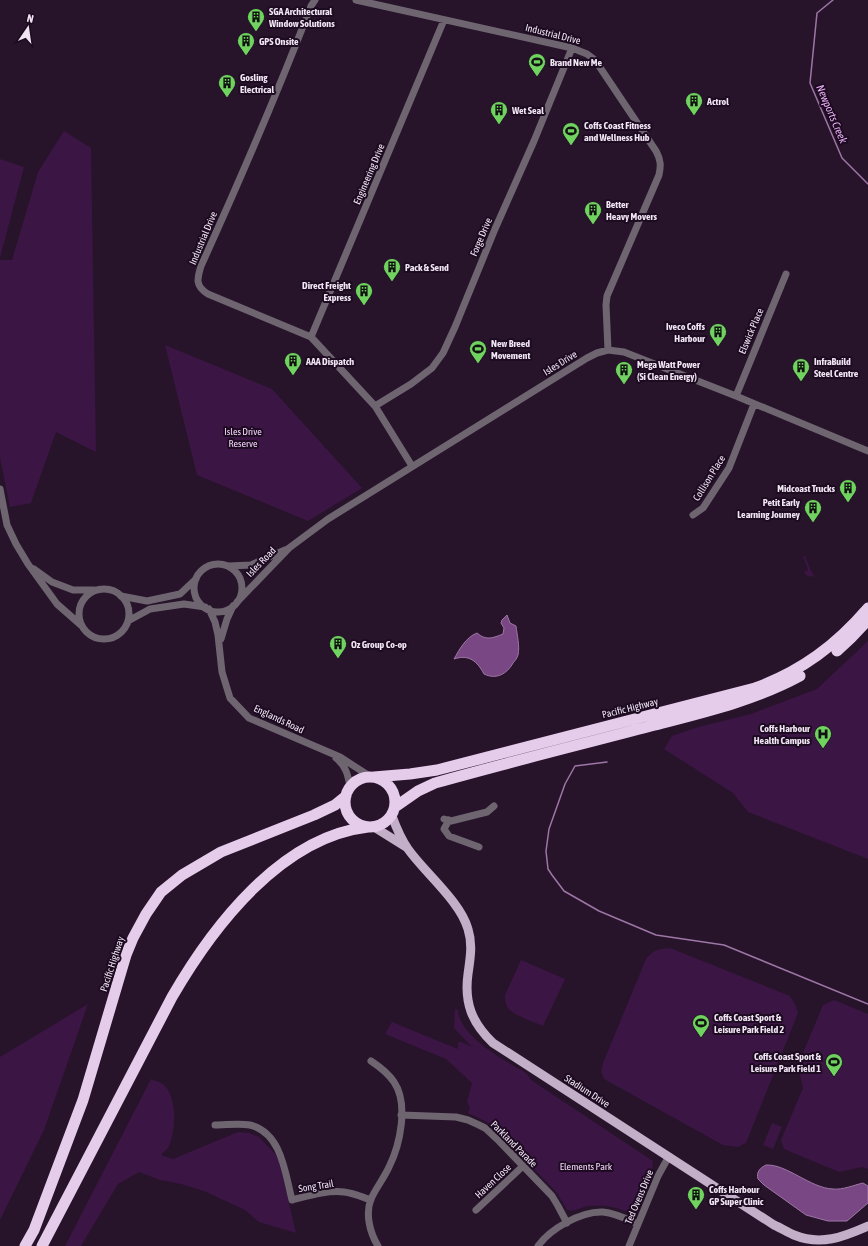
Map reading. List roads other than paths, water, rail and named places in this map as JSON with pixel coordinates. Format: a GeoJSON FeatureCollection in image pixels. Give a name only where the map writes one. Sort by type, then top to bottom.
{"type":"FeatureCollection","features":[{"type":"Feature","properties":{"kind":"highway","name":"Pacific Highway"},"geometry":{"type":"LineString","coordinates":[[372,777],[438,770],[755,688],[789,674],[809,662],[834,643],[868,608]]}},
{"type":"Feature","properties":{"kind":"highway"},"geometry":{"type":"LineString","coordinates":[[42,1246],[172,996],[184,976],[212,934],[250,892],[290,858],[312,844],[339,833],[352,829],[380,825],[386,822],[393,812],[418,791],[435,782],[668,721],[768,692],[812,669],[851,638],[868,620]]}},
{"type":"Feature","properties":{"kind":"highway"},"geometry":{"type":"LineString","coordinates":[[371,827],[360,825],[352,820],[345,805],[348,791],[356,781],[372,777],[381,779],[388,784],[396,799],[393,812]]}},
{"type":"Feature","properties":{"kind":"highway","name":"Pacific Highway"},"geometry":{"type":"LineString","coordinates":[[25,1246],[34,1230],[83,1100],[126,955],[133,938],[161,892],[182,875],[221,852],[314,815],[335,805],[348,791]]}},
{"type":"Feature","properties":{"kind":"main road","name":"Stadium Drive"},"geometry":{"type":"LineString","coordinates":[[393,812],[397,828],[408,848],[455,905],[466,922],[471,945],[467,982],[469,1009],[480,1030],[493,1043],[774,1225],[793,1235],[824,1243],[868,1226]]}},
{"type":"Feature","properties":{"kind":"main road","name":"Stadium Drive"},"geometry":{"type":"LineString","coordinates":[[371,827],[408,848]]}},
{"type":"Feature","properties":{"kind":"street","name":"Industrial Drive"},"geometry":{"type":"LineString","coordinates":[[315,0],[238,186],[202,266],[198,284],[201,289],[208,294],[312,337],[375,406],[412,466]]}},
{"type":"Feature","properties":{"kind":"street","name":"Industrial Drive"},"geometry":{"type":"LineString","coordinates":[[356,0],[572,48],[587,54],[595,60],[656,151],[661,167],[659,175],[607,296],[608,350]]}},
{"type":"Feature","properties":{"kind":"street","name":"Engineering Drive"},"geometry":{"type":"LineString","coordinates":[[312,337],[444,20]]}},
{"type":"Feature","properties":{"kind":"street","name":"Forge Drive"},"geometry":{"type":"LineString","coordinates":[[375,406],[411,384],[432,368],[443,353],[534,141],[572,48]]}},
{"type":"Feature","properties":{"kind":"street","name":"Elswick Place"},"geometry":{"type":"LineString","coordinates":[[736,396],[786,274]]}},
{"type":"Feature","properties":{"kind":"street"},"geometry":{"type":"LineString","coordinates":[[608,350],[629,354],[736,396],[868,451]]}},
{"type":"Feature","properties":{"kind":"street","name":"Isles Drive"},"geometry":{"type":"LineString","coordinates":[[289,548],[328,519],[412,466],[587,358],[608,350]]}},
{"type":"Feature","properties":{"kind":"street","name":"Collison Place"},"geometry":{"type":"LineString","coordinates":[[693,515],[703,508],[729,468],[754,404]]}},
{"type":"Feature","properties":{"kind":"street"},"geometry":{"type":"LineString","coordinates":[[0,488],[8,525],[16,544],[28,564],[57,604],[91,636],[105,639],[114,637],[121,632],[128,621],[150,609],[184,604],[222,611],[235,604]]}},
{"type":"Feature","properties":{"kind":"street","name":"Isles Road"},"geometry":{"type":"LineString","coordinates":[[229,566],[251,564],[289,548]]}},
{"type":"Feature","properties":{"kind":"street","name":"Isles Road"},"geometry":{"type":"LineString","coordinates":[[235,604],[289,548]]}},
{"type":"Feature","properties":{"kind":"street"},"geometry":{"type":"LineString","coordinates":[[28,564],[52,582],[73,590],[109,589],[121,596],[147,601],[180,594],[202,570],[210,565],[220,564],[229,566]]}},
{"type":"Feature","properties":{"kind":"street","name":"Englands Road"},"geometry":{"type":"LineString","coordinates":[[219,647],[224,626],[241,594],[241,580],[236,572],[229,566]]}},
{"type":"Feature","properties":{"kind":"street","name":"Englands Road"},"geometry":{"type":"LineString","coordinates":[[196,578],[195,592],[198,600],[207,608],[215,622],[222,672],[230,698],[249,718],[347,761],[372,777]]}},
{"type":"Feature","properties":{"kind":"street"},"geometry":{"type":"LineString","coordinates":[[82,626],[79,617],[79,607],[87,595],[95,590]]}},
{"type":"Feature","properties":{"kind":"street"},"geometry":{"type":"LineString","coordinates":[[121,596],[128,607],[128,621]]}},
{"type":"Feature","properties":{"kind":"street"},"geometry":{"type":"LineString","coordinates":[[329,753],[343,765],[347,772],[348,791]]}},
{"type":"Feature","properties":{"kind":"street"},"geometry":{"type":"LineString","coordinates":[[479,847],[449,836],[444,829],[446,820],[451,821],[487,812],[494,806]]}},
{"type":"Feature","properties":{"kind":"street"},"geometry":{"type":"LineString","coordinates":[[371,1061],[385,1071],[396,1085],[401,1100],[402,1115],[393,1158],[371,1200],[368,1216],[373,1237],[378,1246]]}},
{"type":"Feature","properties":{"kind":"street","name":"Parkland Parade"},"geometry":{"type":"LineString","coordinates":[[402,1115],[449,1116],[462,1118],[485,1128],[552,1196],[567,1223]]}},
{"type":"Feature","properties":{"kind":"street","name":"Song Trail"},"geometry":{"type":"LineString","coordinates":[[215,1125],[248,1125],[256,1127],[267,1133],[275,1143],[280,1155],[292,1200],[326,1192],[353,1194],[371,1200]]}},
{"type":"Feature","properties":{"kind":"street","name":"Ted Ovens Drive"},"geometry":{"type":"LineString","coordinates":[[629,1246],[658,1176],[669,1156]]}},
{"type":"Feature","properties":{"kind":"street","name":"Haven Close"},"geometry":{"type":"LineString","coordinates":[[476,1210],[523,1166]]}},
{"type":"Feature","properties":{"kind":"street"},"geometry":{"type":"LineString","coordinates":[[538,1246],[550,1233],[567,1223],[589,1214],[602,1212],[638,1224]]}},
{"type":"Feature","properties":{"kind":"waterway","name":"Newports Creek"},"geometry":{"type":"LineString","coordinates":[[833,0],[817,13],[810,83],[842,158],[868,184]]}},
{"type":"Feature","properties":{"kind":"waterway"},"geometry":{"type":"LineString","coordinates":[[607,762],[575,766],[565,784],[549,829],[546,851],[548,869],[564,891],[599,911],[656,935],[724,945],[868,1004]]}},
{"type":"Feature","properties":{"kind":"place","name":"SGA Architectural Window Solutions"},"geometry":{"type":"Point","coordinates":[256,32]}},
{"type":"Feature","properties":{"kind":"place","name":"GPS Onsite"},"geometry":{"type":"Point","coordinates":[246,56]}},
{"type":"Feature","properties":{"kind":"place","name":"Brand New Me"},"geometry":{"type":"Point","coordinates":[537,77]}},
{"type":"Feature","properties":{"kind":"place","name":"Gosling Electrical"},"geometry":{"type":"Point","coordinates":[227,98]}},
{"type":"Feature","properties":{"kind":"place","name":"Actrol"},"geometry":{"type":"Point","coordinates":[694,116]}},
{"type":"Feature","properties":{"kind":"place","name":"Wet Seal"},"geometry":{"type":"Point","coordinates":[499,125]}},
{"type":"Feature","properties":{"kind":"place","name":"Coffs Coast Fitness and Wellness Hub"},"geometry":{"type":"Point","coordinates":[571,146]}},
{"type":"Feature","properties":{"kind":"place","name":"Better Heavy Movers"},"geometry":{"type":"Point","coordinates":[593,225]}},
{"type":"Feature","properties":{"kind":"place","name":"Pack & Send"},"geometry":{"type":"Point","coordinates":[392,282]}},
{"type":"Feature","properties":{"kind":"place","name":"Direct Freight Express"},"geometry":{"type":"Point","coordinates":[364,306]}},
{"type":"Feature","properties":{"kind":"place","name":"Iveco Coffs Harbour"},"geometry":{"type":"Point","coordinates":[718,347]}},
{"type":"Feature","properties":{"kind":"place","name":"New Breed Movement"},"geometry":{"type":"Point","coordinates":[478,364]}},
{"type":"Feature","properties":{"kind":"place","name":"AAA Dispatch"},"geometry":{"type":"Point","coordinates":[293,376]}},
{"type":"Feature","properties":{"kind":"place","name":"InfraBuild Steel Centre"},"geometry":{"type":"Point","coordinates":[801,382]}},
{"type":"Feature","properties":{"kind":"place","name":"Mega Watt Power (Si Clean Energy)"},"geometry":{"type":"Point","coordinates":[624,385]}},
{"type":"Feature","properties":{"kind":"place","name":"Midcoast Trucks"},"geometry":{"type":"Point","coordinates":[848,503]}},
{"type":"Feature","properties":{"kind":"place","name":"Petit Early Learning Journey"},"geometry":{"type":"Point","coordinates":[813,523]}},
{"type":"Feature","properties":{"kind":"place","name":"Oz Group Co-op"},"geometry":{"type":"Point","coordinates":[338,659]}},
{"type":"Feature","properties":{"kind":"place","name":"Coffs Harbour Health Campus"},"geometry":{"type":"Point","coordinates":[823,749]}},
{"type":"Feature","properties":{"kind":"place","name":"Coffs Coast Sport & Leisure Park Field 2"},"geometry":{"type":"Point","coordinates":[701,1038]}},
{"type":"Feature","properties":{"kind":"place","name":"Coffs Coast Sport & Leisure Park Field 1"},"geometry":{"type":"Point","coordinates":[834,1077]}},
{"type":"Feature","properties":{"kind":"place","name":"Coffs Harbour GP Super Clinic"},"geometry":{"type":"Point","coordinates":[696,1210]}},
{"type":"Feature","properties":{"kind":"park label","name":"Isles Drive Reserve"},"geometry":{"type":"Point","coordinates":[243,436]}},
{"type":"Feature","properties":{"kind":"park label","name":"Elements Park"},"geometry":{"type":"Point","coordinates":[586,1166]}}]}
